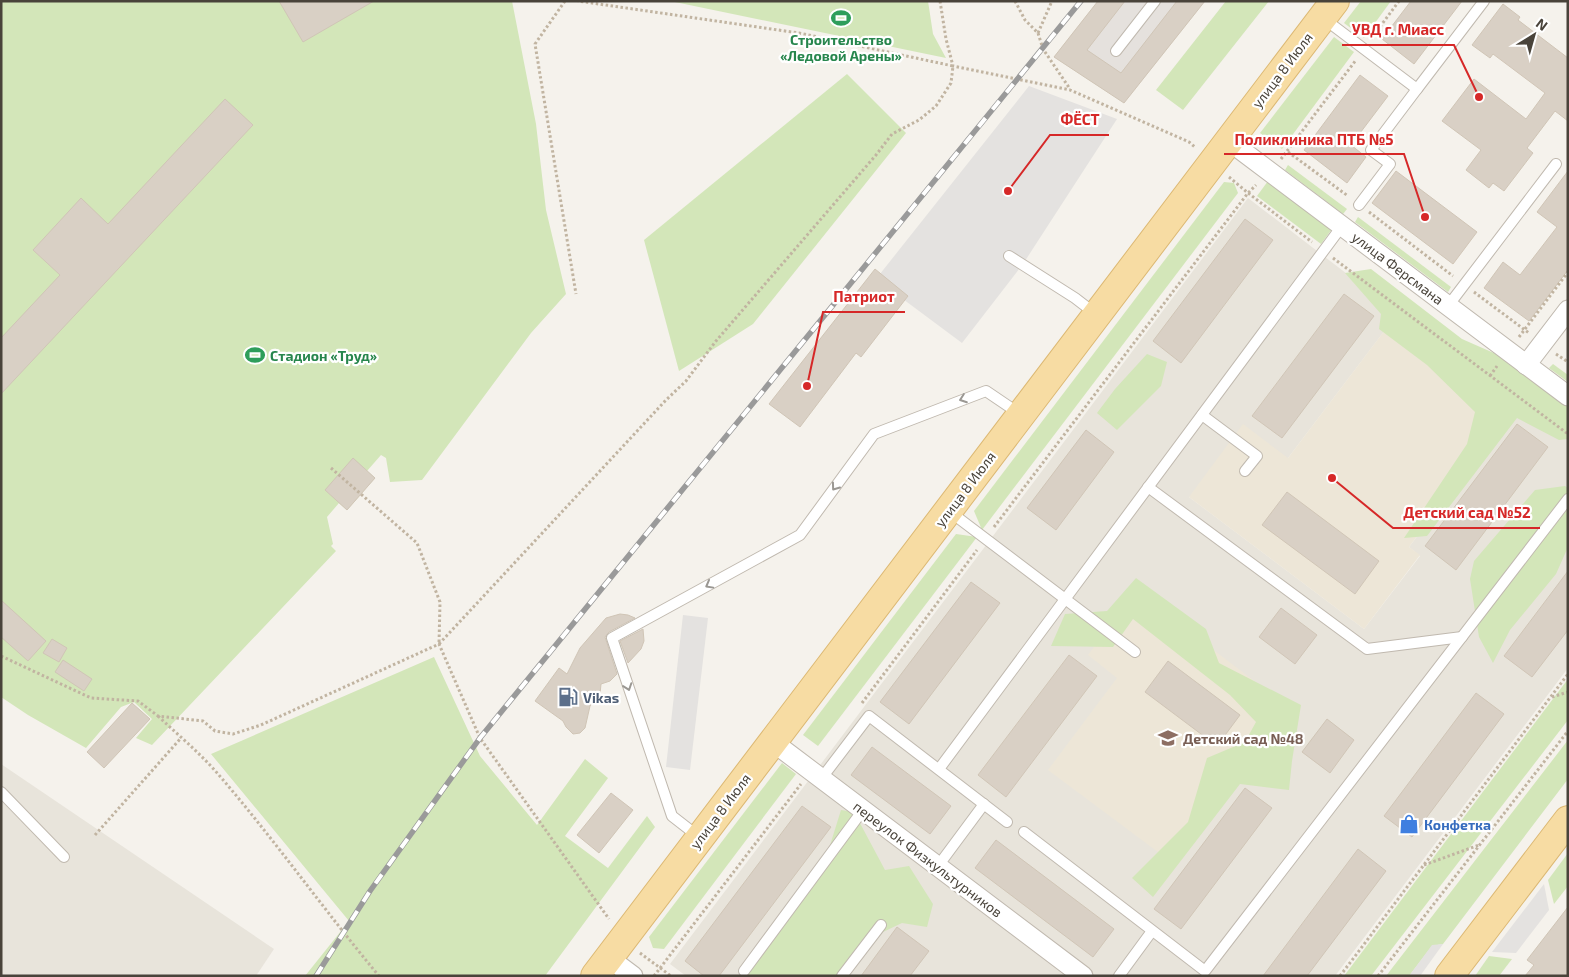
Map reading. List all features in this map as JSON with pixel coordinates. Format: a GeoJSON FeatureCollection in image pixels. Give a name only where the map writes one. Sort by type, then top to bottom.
{"type":"FeatureCollection","features":[{"type":"Feature","properties":{"kind":"main road","name":"улица 8 Июля"},"geometry":{"type":"LineString","coordinates":[[609,958],[1328,9]]}},
{"type":"Feature","properties":{"kind":"main road"},"geometry":{"type":"LineString","coordinates":[[1449,976],[1568,820]]}},
{"type":"Feature","properties":{"kind":"street","name":"улица Ферсмана"},"geometry":{"type":"LineString","coordinates":[[1229,141],[1568,396]]}},
{"type":"Feature","properties":{"kind":"street"},"geometry":{"type":"LineString","coordinates":[[1526,365],[1568,310]]}},
{"type":"Feature","properties":{"kind":"street","name":"переулок Физкультурников"},"geometry":{"type":"LineString","coordinates":[[773,742],[1083,976]]}},
{"type":"Feature","properties":{"kind":"street"},"geometry":{"type":"LineString","coordinates":[[609,958],[633,976]]}},
{"type":"Feature","properties":{"kind":"lane"},"geometry":{"type":"LineString","coordinates":[[1116,51],[1155,1]]}},
{"type":"Feature","properties":{"kind":"lane"},"geometry":{"type":"LineString","coordinates":[[1359,205],[1390,164],[1371,150],[1484,1]]}},
{"type":"Feature","properties":{"kind":"lane"},"geometry":{"type":"LineString","coordinates":[[1328,9],[1364,49],[1417,89]]}},
{"type":"Feature","properties":{"kind":"lane"},"geometry":{"type":"LineString","coordinates":[[1448,306],[1556,164]]}},
{"type":"Feature","properties":{"kind":"lane"},"geometry":{"type":"LineString","coordinates":[[939,769],[1342,226]]}},
{"type":"Feature","properties":{"kind":"lane"},"geometry":{"type":"LineString","coordinates":[[1009,256],[1075,298],[1097,315]]}},
{"type":"Feature","properties":{"kind":"lane"},"geometry":{"type":"LineString","coordinates":[[700,838],[672,816],[612,638],[800,536],[874,434],[986,391],[1021,415]]}},
{"type":"Feature","properties":{"kind":"lane"},"geometry":{"type":"LineString","coordinates":[[1202,415],[1257,456],[1246,471]]}},
{"type":"Feature","properties":{"kind":"lane"},"geometry":{"type":"LineString","coordinates":[[1148,487],[1367,649],[1462,637]]}},
{"type":"Feature","properties":{"kind":"lane"},"geometry":{"type":"LineString","coordinates":[[1024,832],[1204,971],[1568,499]]}},
{"type":"Feature","properties":{"kind":"lane"},"geometry":{"type":"LineString","coordinates":[[949,510],[1136,652]]}},
{"type":"Feature","properties":{"kind":"lane"},"geometry":{"type":"LineString","coordinates":[[816,775],[869,716],[1007,822]]}},
{"type":"Feature","properties":{"kind":"lane"},"geometry":{"type":"LineString","coordinates":[[1,792],[64,857]]}},
{"type":"Feature","properties":{"kind":"lane"},"geometry":{"type":"LineString","coordinates":[[938,866],[984,804]]}},
{"type":"Feature","properties":{"kind":"lane"},"geometry":{"type":"LineString","coordinates":[[744,971],[863,810]]}},
{"type":"Feature","properties":{"kind":"lane"},"geometry":{"type":"LineString","coordinates":[[842,976],[881,925]]}},
{"type":"Feature","properties":{"kind":"lane"},"geometry":{"type":"LineString","coordinates":[[1119,976],[1152,931]]}},
{"type":"Feature","properties":{"kind":"path"},"geometry":{"type":"LineString","coordinates":[[565,1],[535,44],[576,294]]}},
{"type":"Feature","properties":{"kind":"path"},"geometry":{"type":"LineString","coordinates":[[578,1],[799,33],[1070,90],[1189,142],[1212,162]]}},
{"type":"Feature","properties":{"kind":"path"},"geometry":{"type":"LineString","coordinates":[[158,716],[203,721],[215,731],[233,734],[261,725],[439,644],[666,400],[686,381],[716,341],[892,134],[919,120],[936,106],[951,83],[953,66],[946,39],[940,1]]}},
{"type":"Feature","properties":{"kind":"path"},"geometry":{"type":"LineString","coordinates":[[1015,1],[1025,20],[1038,33],[1043,49],[1070,90]]}},
{"type":"Feature","properties":{"kind":"path"},"geometry":{"type":"LineString","coordinates":[[1038,33],[1052,1]]}},
{"type":"Feature","properties":{"kind":"path"},"geometry":{"type":"LineString","coordinates":[[1399,1],[1288,152],[1568,362]]}},
{"type":"Feature","properties":{"kind":"path"},"geometry":{"type":"LineString","coordinates":[[857,709],[1248,193],[1568,434]]}},
{"type":"Feature","properties":{"kind":"path"},"geometry":{"type":"LineString","coordinates":[[1490,376],[1568,272]]}},
{"type":"Feature","properties":{"kind":"path"},"geometry":{"type":"LineString","coordinates":[[331,468],[417,543],[440,602],[439,644],[480,738],[609,958],[659,967],[671,976]]}},
{"type":"Feature","properties":{"kind":"path"},"geometry":{"type":"LineString","coordinates":[[1,656],[91,698],[138,702],[158,716],[222,780],[295,868],[379,976]]}},
{"type":"Feature","properties":{"kind":"path"},"geometry":{"type":"LineString","coordinates":[[1340,976],[1568,674]]}},
{"type":"Feature","properties":{"kind":"path"},"geometry":{"type":"LineString","coordinates":[[1550,697],[1568,692]]}},
{"type":"Feature","properties":{"kind":"path"},"geometry":{"type":"LineString","coordinates":[[1378,976],[1568,730]]}},
{"type":"Feature","properties":{"kind":"path"},"geometry":{"type":"LineString","coordinates":[[96,835],[181,738]]}},
{"type":"Feature","properties":{"kind":"path"},"geometry":{"type":"LineString","coordinates":[[654,976],[659,967],[816,775]]}},
{"type":"Feature","properties":{"kind":"path"},"geometry":{"type":"LineString","coordinates":[[1424,865],[1480,845]]}},
{"type":"Feature","properties":{"kind":"path"},"geometry":{"type":"LineString","coordinates":[[1345,976],[1346,968]]}},
{"type":"Feature","properties":{"kind":"shaded area"},"geometry":{"type":"Polygon","coordinates":[[[1098,1],[1205,1],[1124,103],[1054,57],[1098,1]]]}},
{"type":"Feature","properties":{"kind":"shaded area"},"geometry":{"type":"Polygon","coordinates":[[[1029,86],[1117,119],[1023,264],[962,343],[876,279],[1029,86]]]}},
{"type":"Feature","properties":{"kind":"shaded area"},"geometry":{"type":"Polygon","coordinates":[[[1248,198],[1398,313],[1288,458],[1189,497],[1364,629],[1420,556],[1409,547],[1519,402],[1568,439],[1568,668],[1335,976],[686,976],[670,964],[1248,198]]]}},
{"type":"Feature","properties":{"kind":"shaded area"},"geometry":{"type":"Polygon","coordinates":[[[1388,326],[1507,416],[1409,547],[1420,555],[1364,629],[1189,497],[1243,424],[1288,458],[1388,326]]]}},
{"type":"Feature","properties":{"kind":"shaded area","name":"Детский сад №48"},"geometry":{"type":"Polygon","coordinates":[[[1136,591],[1287,706],[1170,861],[1048,770],[1117,678],[1088,655],[1136,591]]]}},
{"type":"Feature","properties":{"kind":"shaded area"},"geometry":{"type":"Polygon","coordinates":[[[683,615],[708,618],[690,770],[666,767],[683,615]]]}},
{"type":"Feature","properties":{"kind":"shaded area"},"geometry":{"type":"Polygon","coordinates":[[[1,764],[274,949],[256,976],[1,976],[1,764]]]}},
{"type":"Feature","properties":{"kind":"shaded area"},"geometry":{"type":"Polygon","coordinates":[[[1544,884],[1549,910],[1516,953],[1492,952],[1544,884]]]}},
{"type":"Feature","properties":{"kind":"shaded area"},"geometry":{"type":"Polygon","coordinates":[[[1443,944],[1420,976],[1409,976],[1432,945],[1443,944]]]}},
{"type":"Feature","properties":{"kind":"green space","name":"Стадион «Труд»"},"geometry":{"type":"Polygon","coordinates":[[[1,1],[512,1],[536,124],[546,210],[566,294],[531,333],[422,480],[390,482],[386,458],[381,455],[367,471],[375,478],[347,510],[339,503],[327,517],[333,544],[331,546],[336,551],[152,745],[136,738],[152,719],[134,702],[121,707],[86,748],[28,715],[1,697],[1,1]]]}},
{"type":"Feature","properties":{"kind":"green space","name":"Строительство «Ледовой Арены»"},"geometry":{"type":"Polygon","coordinates":[[[670,1],[928,1],[933,34],[946,58],[670,1]]]}},
{"type":"Feature","properties":{"kind":"green space"},"geometry":{"type":"Polygon","coordinates":[[[1226,1],[1269,1],[1183,110],[1156,90],[1226,1]]]}},
{"type":"Feature","properties":{"kind":"green space"},"geometry":{"type":"Polygon","coordinates":[[[1361,1],[1391,1],[1364,38],[1344,23],[1361,1]]]}},
{"type":"Feature","properties":{"kind":"green space"},"geometry":{"type":"Polygon","coordinates":[[[1334,37],[1354,52],[1282,149],[1260,133],[1334,37]]]}},
{"type":"Feature","properties":{"kind":"green space"},"geometry":{"type":"Polygon","coordinates":[[[847,74],[906,133],[753,324],[679,371],[644,240],[847,74]]]}},
{"type":"Feature","properties":{"kind":"green space"},"geometry":{"type":"Polygon","coordinates":[[[1288,165],[1347,209],[1343,214],[1285,170],[1288,165]]]}},
{"type":"Feature","properties":{"kind":"green space"},"geometry":{"type":"Polygon","coordinates":[[[1268,181],[1332,229],[1321,244],[1257,196],[1268,181]]]}},
{"type":"Feature","properties":{"kind":"green space"},"geometry":{"type":"Polygon","coordinates":[[[1224,182],[1234,183],[1238,193],[982,530],[974,511],[1224,182]]]}},
{"type":"Feature","properties":{"kind":"green space"},"geometry":{"type":"Polygon","coordinates":[[[1358,217],[1451,287],[1448,292],[1355,222],[1358,217]]]}},
{"type":"Feature","properties":{"kind":"green space"},"geometry":{"type":"Polygon","coordinates":[[[1371,269],[1462,339],[1512,361],[1568,404],[1568,439],[1559,440],[1517,418],[1427,536],[1404,538],[1467,444],[1475,412],[1427,365],[1379,329],[1381,314],[1345,273],[1371,269]]]}},
{"type":"Feature","properties":{"kind":"green space"},"geometry":{"type":"Polygon","coordinates":[[[1147,354],[1167,362],[1161,386],[1117,430],[1097,413],[1115,389],[1147,354]]]}},
{"type":"Feature","properties":{"kind":"green space"},"geometry":{"type":"Polygon","coordinates":[[[1553,364],[1568,375],[1568,382],[1549,368],[1553,364]]]}},
{"type":"Feature","properties":{"kind":"green space"},"geometry":{"type":"Polygon","coordinates":[[[1565,486],[1568,488],[1568,547],[1556,574],[1510,630],[1493,663],[1479,637],[1470,579],[1474,561],[1535,490],[1565,486]]]}},
{"type":"Feature","properties":{"kind":"green space"},"geometry":{"type":"Polygon","coordinates":[[[956,534],[977,537],[818,746],[803,735],[956,534]]]}},
{"type":"Feature","properties":{"kind":"green space"},"geometry":{"type":"Polygon","coordinates":[[[1136,578],[1206,629],[1219,663],[1301,705],[1289,790],[1240,784],[1153,897],[1132,878],[1188,822],[1207,758],[1245,742],[1256,722],[1230,695],[1133,619],[1113,647],[1051,646],[1065,614],[1107,611],[1136,578]]]}},
{"type":"Feature","properties":{"kind":"green space"},"geometry":{"type":"Polygon","coordinates":[[[434,657],[480,756],[537,825],[585,759],[608,778],[565,836],[608,868],[647,816],[655,827],[545,976],[305,976],[349,921],[211,754],[434,657]]]}},
{"type":"Feature","properties":{"kind":"green space"},"geometry":{"type":"Polygon","coordinates":[[[1568,679],[1568,720],[1371,976],[1344,976],[1568,679]]]}},
{"type":"Feature","properties":{"kind":"green space"},"geometry":{"type":"Polygon","coordinates":[[[1568,740],[1568,779],[1443,944],[1432,946],[1409,976],[1386,976],[1568,740]]]}},
{"type":"Feature","properties":{"kind":"green space"},"geometry":{"type":"Polygon","coordinates":[[[782,763],[796,774],[664,949],[653,948],[649,937],[782,763]]]}},
{"type":"Feature","properties":{"kind":"green space"},"geometry":{"type":"Polygon","coordinates":[[[841,810],[854,812],[885,870],[909,866],[933,904],[927,927],[902,923],[883,932],[848,976],[746,976],[822,871],[841,810]]]}},
{"type":"Feature","properties":{"kind":"green space"},"geometry":{"type":"Polygon","coordinates":[[[1568,853],[1568,886],[1554,904],[1548,880],[1568,853]]]}},
{"type":"Feature","properties":{"kind":"green space"},"geometry":{"type":"Polygon","coordinates":[[[1489,956],[1512,959],[1499,976],[1475,976],[1489,956]]]}},
{"type":"Feature","properties":{"kind":"building"},"geometry":{"type":"Polygon","coordinates":[[[279,1],[374,1],[303,42],[279,1]]]}},
{"type":"Feature","properties":{"kind":"building"},"geometry":{"type":"Polygon","coordinates":[[[1098,1],[1125,1],[1087,50],[1121,73],[1177,1],[1205,1],[1124,103],[1054,57],[1098,1]]]}},
{"type":"Feature","properties":{"kind":"building"},"geometry":{"type":"Polygon","coordinates":[[[1411,1],[1462,1],[1414,64],[1382,39],[1411,1]]]}},
{"type":"Feature","properties":{"kind":"building"},"geometry":{"type":"Polygon","coordinates":[[[1503,4],[1520,17],[1518,20],[1568,58],[1568,121],[1555,111],[1527,148],[1533,153],[1504,191],[1493,183],[1489,188],[1466,170],[1481,150],[1442,121],[1474,79],[1526,119],[1545,93],[1493,54],[1490,58],[1472,45],[1503,4]]]}},
{"type":"Feature","properties":{"kind":"building"},"geometry":{"type":"Polygon","coordinates":[[[1360,75],[1388,96],[1351,145],[1366,157],[1347,183],[1304,150],[1360,75]]]}},
{"type":"Feature","properties":{"kind":"building"},"geometry":{"type":"Polygon","coordinates":[[[225,99],[253,125],[1,394],[1,338],[60,275],[33,250],[81,198],[108,224],[225,99]]]}},
{"type":"Feature","properties":{"kind":"building"},"geometry":{"type":"Polygon","coordinates":[[[1396,171],[1477,232],[1453,264],[1372,203],[1396,171]]]}},
{"type":"Feature","properties":{"kind":"building"},"geometry":{"type":"Polygon","coordinates":[[[1568,171],[1568,270],[1529,321],[1484,288],[1503,262],[1520,275],[1557,227],[1537,212],[1568,171]]]}},
{"type":"Feature","properties":{"kind":"building"},"geometry":{"type":"Polygon","coordinates":[[[1245,219],[1273,240],[1181,363],[1153,341],[1245,219]]]}},
{"type":"Feature","properties":{"kind":"building"},"geometry":{"type":"Polygon","coordinates":[[[875,269],[908,296],[861,357],[856,353],[800,427],[769,404],[875,269]]]}},
{"type":"Feature","properties":{"kind":"building"},"geometry":{"type":"Polygon","coordinates":[[[1344,294],[1374,316],[1282,438],[1252,416],[1344,294]]]}},
{"type":"Feature","properties":{"kind":"building"},"geometry":{"type":"Polygon","coordinates":[[[1517,424],[1548,447],[1456,570],[1425,546],[1517,424]]]}},
{"type":"Feature","properties":{"kind":"building"},"geometry":{"type":"Polygon","coordinates":[[[1086,430],[1114,452],[1056,530],[1027,508],[1086,430]]]}},
{"type":"Feature","properties":{"kind":"building"},"geometry":{"type":"Polygon","coordinates":[[[353,458],[375,478],[347,510],[325,490],[353,458]]]}},
{"type":"Feature","properties":{"kind":"building"},"geometry":{"type":"Polygon","coordinates":[[[1287,492],[1379,561],[1355,594],[1262,525],[1287,492]]]}},
{"type":"Feature","properties":{"kind":"building"},"geometry":{"type":"Polygon","coordinates":[[[1568,571],[1568,630],[1532,677],[1504,656],[1568,571]]]}},
{"type":"Feature","properties":{"kind":"building"},"geometry":{"type":"Polygon","coordinates":[[[971,582],[1000,603],[909,724],[880,702],[971,582]]]}},
{"type":"Feature","properties":{"kind":"building"},"geometry":{"type":"Polygon","coordinates":[[[1,600],[46,641],[28,661],[1,637],[1,600]]]}},
{"type":"Feature","properties":{"kind":"building"},"geometry":{"type":"Polygon","coordinates":[[[1281,608],[1317,635],[1295,664],[1259,637],[1281,608]]]}},
{"type":"Feature","properties":{"kind":"building"},"geometry":{"type":"Polygon","coordinates":[[[620,614],[635,618],[609,632],[605,637],[617,674],[610,681],[601,684],[600,694],[590,706],[585,728],[580,733],[573,734],[563,721],[535,701],[559,668],[567,674],[580,648],[606,618],[620,614]]]}},
{"type":"Feature","properties":{"kind":"building"},"geometry":{"type":"Polygon","coordinates":[[[643,629],[644,641],[641,649],[628,663],[620,641],[643,629]]]}},
{"type":"Feature","properties":{"kind":"building"},"geometry":{"type":"Polygon","coordinates":[[[52,639],[67,648],[59,662],[43,653],[52,639]]]}},
{"type":"Feature","properties":{"kind":"building"},"geometry":{"type":"Polygon","coordinates":[[[1069,655],[1097,676],[1006,797],[978,775],[1069,655]]]}},
{"type":"Feature","properties":{"kind":"building"},"geometry":{"type":"Polygon","coordinates":[[[63,660],[92,679],[84,691],[55,672],[63,660]]]}},
{"type":"Feature","properties":{"kind":"building"},"geometry":{"type":"Polygon","coordinates":[[[1168,661],[1240,715],[1217,746],[1145,692],[1168,661]]]}},
{"type":"Feature","properties":{"kind":"building"},"geometry":{"type":"Polygon","coordinates":[[[1476,693],[1504,714],[1412,837],[1384,816],[1476,693]]]}},
{"type":"Feature","properties":{"kind":"building"},"geometry":{"type":"Polygon","coordinates":[[[132,703],[150,719],[104,768],[87,752],[132,703]]]}},
{"type":"Feature","properties":{"kind":"building"},"geometry":{"type":"Polygon","coordinates":[[[1327,719],[1354,740],[1330,773],[1302,752],[1327,719]]]}},
{"type":"Feature","properties":{"kind":"building"},"geometry":{"type":"Polygon","coordinates":[[[872,747],[951,806],[930,834],[851,775],[872,747]]]}},
{"type":"Feature","properties":{"kind":"building"},"geometry":{"type":"Polygon","coordinates":[[[1245,788],[1272,808],[1181,929],[1154,909],[1245,788]]]}},
{"type":"Feature","properties":{"kind":"building"},"geometry":{"type":"Polygon","coordinates":[[[611,793],[633,810],[599,853],[577,835],[611,793]]]}},
{"type":"Feature","properties":{"kind":"building"},"geometry":{"type":"Polygon","coordinates":[[[802,806],[831,827],[719,976],[704,976],[685,961],[802,806]]]}},
{"type":"Feature","properties":{"kind":"building"},"geometry":{"type":"Polygon","coordinates":[[[996,840],[1114,929],[1093,957],[975,868],[996,840]]]}},
{"type":"Feature","properties":{"kind":"building"},"geometry":{"type":"Polygon","coordinates":[[[1358,849],[1386,871],[1307,976],[1263,976],[1358,849]]]}},
{"type":"Feature","properties":{"kind":"building"},"geometry":{"type":"Polygon","coordinates":[[[1568,907],[1568,976],[1525,976],[1534,965],[1527,960],[1568,907]]]}},
{"type":"Feature","properties":{"kind":"building"},"geometry":{"type":"Polygon","coordinates":[[[897,927],[929,951],[910,976],[861,976],[897,927]]]}},
{"type":"Feature","properties":{"kind":"railway"},"geometry":{"type":"LineString","coordinates":[[316,976],[370,891],[480,738],[1081,1]]}},
{"type":"Feature","properties":{"kind":"place","name":"Строительство «Ледовой Арены»"},"geometry":{"type":"Point","coordinates":[841,18]}},
{"type":"Feature","properties":{"kind":"place","name":"УВД г. Миасс"},"geometry":{"type":"Point","coordinates":[1479,97]}},
{"type":"Feature","properties":{"kind":"place","name":"ФЁСТ"},"geometry":{"type":"Point","coordinates":[1008,191]}},
{"type":"Feature","properties":{"kind":"place","name":"Поликлиника ПТБ №5"},"geometry":{"type":"Point","coordinates":[1425,217]}},
{"type":"Feature","properties":{"kind":"place","name":"Стадион «Труд»"},"geometry":{"type":"Point","coordinates":[255,355]}},
{"type":"Feature","properties":{"kind":"place","name":"Патриот"},"geometry":{"type":"Point","coordinates":[807,386]}},
{"type":"Feature","properties":{"kind":"place","name":"Детский сад №52"},"geometry":{"type":"Point","coordinates":[1332,478]}},
{"type":"Feature","properties":{"kind":"place","name":"Vikas"},"geometry":{"type":"Point","coordinates":[568,697]}},
{"type":"Feature","properties":{"kind":"place","name":"Детский сад №48"},"geometry":{"type":"Point","coordinates":[1168,738]}},
{"type":"Feature","properties":{"kind":"place","name":"Конфетка"},"geometry":{"type":"Point","coordinates":[1409,824]}}]}
